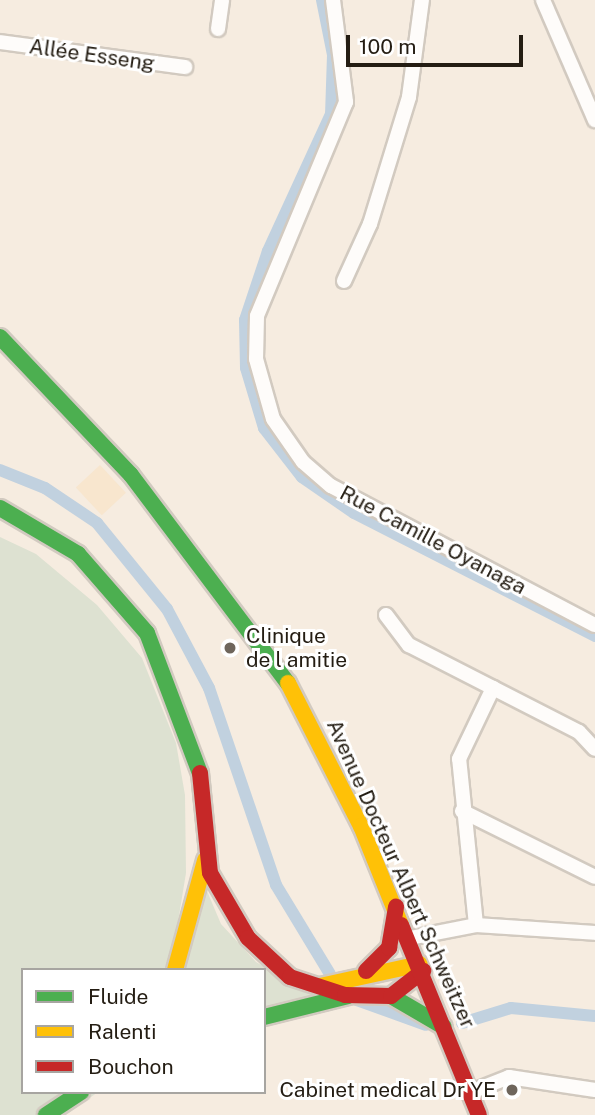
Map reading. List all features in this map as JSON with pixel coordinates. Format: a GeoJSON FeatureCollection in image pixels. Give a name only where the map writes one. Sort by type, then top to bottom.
{"type":"FeatureCollection","features":[{"type":"Feature","properties":{"kind":"main road","name":"Avenue Docteur Albert Schweitzer"},"geometry":{"type":"LineString","coordinates":[[0,337],[131,475],[263,642],[307,714],[396,906],[479,1115]]}},
{"type":"Feature","properties":{"kind":"main road"},"geometry":{"type":"LineString","coordinates":[[0,508],[78,554],[147,633],[199,759],[206,857],[219,897],[248,938],[290,977],[351,996]]}},
{"type":"Feature","properties":{"kind":"main road"},"geometry":{"type":"LineString","coordinates":[[176,968],[206,857]]}},
{"type":"Feature","properties":{"kind":"main road"},"geometry":{"type":"LineString","coordinates":[[366,971],[389,948],[396,906]]}},
{"type":"Feature","properties":{"kind":"main road"},"geometry":{"type":"LineString","coordinates":[[320,986],[366,971],[421,967]]}},
{"type":"Feature","properties":{"kind":"main road"},"geometry":{"type":"LineString","coordinates":[[391,996],[421,967]]}},
{"type":"Feature","properties":{"kind":"main road"},"geometry":{"type":"LineString","coordinates":[[266,1017],[351,996],[391,996],[408,1000],[447,1029]]}},
{"type":"Feature","properties":{"kind":"main road"},"geometry":{"type":"LineString","coordinates":[[46,1115],[77,1094]]}},
{"type":"Feature","properties":{"kind":"street"},"geometry":{"type":"LineString","coordinates":[[218,29],[222,0]]}},
{"type":"Feature","properties":{"kind":"street","name":"Rue Camille Oyanaga"},"geometry":{"type":"LineString","coordinates":[[332,0],[346,102],[262,295],[256,359],[269,410],[292,449],[331,486],[595,625]]}},
{"type":"Feature","properties":{"kind":"street"},"geometry":{"type":"LineString","coordinates":[[344,281],[370,223],[409,97],[422,0]]}},
{"type":"Feature","properties":{"kind":"street"},"geometry":{"type":"LineString","coordinates":[[542,0],[595,120]]}},
{"type":"Feature","properties":{"kind":"street","name":"Allée Esseng"},"geometry":{"type":"LineString","coordinates":[[0,42],[185,67]]}},
{"type":"Feature","properties":{"kind":"street"},"geometry":{"type":"LineString","coordinates":[[386,615],[408,645],[579,732],[595,749]]}},
{"type":"Feature","properties":{"kind":"street"},"geometry":{"type":"LineString","coordinates":[[476,925],[462,811],[459,759],[493,688]]}},
{"type":"Feature","properties":{"kind":"street"},"geometry":{"type":"LineString","coordinates":[[462,811],[595,877]]}},
{"type":"Feature","properties":{"kind":"street"},"geometry":{"type":"LineString","coordinates":[[410,938],[476,925],[595,933]]}},
{"type":"Feature","properties":{"kind":"street"},"geometry":{"type":"LineString","coordinates":[[471,1092],[509,1077],[595,1090]]}},
{"type":"Feature","properties":{"kind":"shaded area"},"geometry":{"type":"Polygon","coordinates":[[[100,465],[126,493],[102,515],[76,488],[100,465]]]}},
{"type":"Feature","properties":{"kind":"green space"},"geometry":{"type":"Polygon","coordinates":[[[0,537],[36,554],[97,605],[142,658],[176,743],[185,795],[186,873],[170,968],[21,968],[21,1094],[95,1094],[66,1115],[0,1115],[0,537]]]}},
{"type":"Feature","properties":{"kind":"green space"},"geometry":{"type":"Polygon","coordinates":[[[204,884],[221,924],[256,962],[313,995],[266,1008],[266,968],[178,968],[204,884]]]}},
{"type":"Feature","properties":{"kind":"waterway"},"geometry":{"type":"LineString","coordinates":[[322,0],[333,55],[331,114],[268,251],[245,320],[246,368],[264,428],[302,477],[354,513],[595,636]]}},
{"type":"Feature","properties":{"kind":"waterway"},"geometry":{"type":"LineString","coordinates":[[0,470],[45,488],[97,523],[167,609],[209,688],[276,885],[330,974]]}},
{"type":"Feature","properties":{"kind":"waterway"},"geometry":{"type":"LineString","coordinates":[[357,1000],[426,1025]]}},
{"type":"Feature","properties":{"kind":"waterway"},"geometry":{"type":"LineString","coordinates":[[462,1023],[511,1008],[595,1016]]}},
{"type":"Feature","properties":{"kind":"traffic: fast"},"geometry":{"type":"LineString","coordinates":[[0,337],[131,475],[288,683]]}},
{"type":"Feature","properties":{"kind":"traffic: fast"},"geometry":{"type":"LineString","coordinates":[[0,508],[78,554],[147,633],[200,773]]}},
{"type":"Feature","properties":{"kind":"traffic: fast"},"geometry":{"type":"LineString","coordinates":[[266,1016],[348,996]]}},
{"type":"Feature","properties":{"kind":"traffic: fast"},"geometry":{"type":"LineString","coordinates":[[391,996],[444,1027]]}},
{"type":"Feature","properties":{"kind":"traffic: fast"},"geometry":{"type":"LineString","coordinates":[[46,1115],[78,1094]]}},
{"type":"Feature","properties":{"kind":"traffic: slow"},"geometry":{"type":"LineString","coordinates":[[288,683],[361,826],[401,925]]}},
{"type":"Feature","properties":{"kind":"traffic: slow"},"geometry":{"type":"LineString","coordinates":[[176,968],[205,860]]}},
{"type":"Feature","properties":{"kind":"traffic: slow"},"geometry":{"type":"LineString","coordinates":[[320,986],[420,964]]}},
{"type":"Feature","properties":{"kind":"traffic: jam"},"geometry":{"type":"LineString","coordinates":[[200,773],[210,873],[248,938],[290,977],[345,995],[391,996],[423,971]]}},
{"type":"Feature","properties":{"kind":"traffic: jam"},"geometry":{"type":"LineString","coordinates":[[366,971],[389,948],[396,907]]}},
{"type":"Feature","properties":{"kind":"traffic: jam"},"geometry":{"type":"LineString","coordinates":[[401,925],[479,1115]]}},
{"type":"Feature","properties":{"kind":"place","name":"Clinique de l amitie"},"geometry":{"type":"Point","coordinates":[230,648]}},
{"type":"Feature","properties":{"kind":"place","name":"Cabinet medical Dr YE"},"geometry":{"type":"Point","coordinates":[512,1090]}}]}
